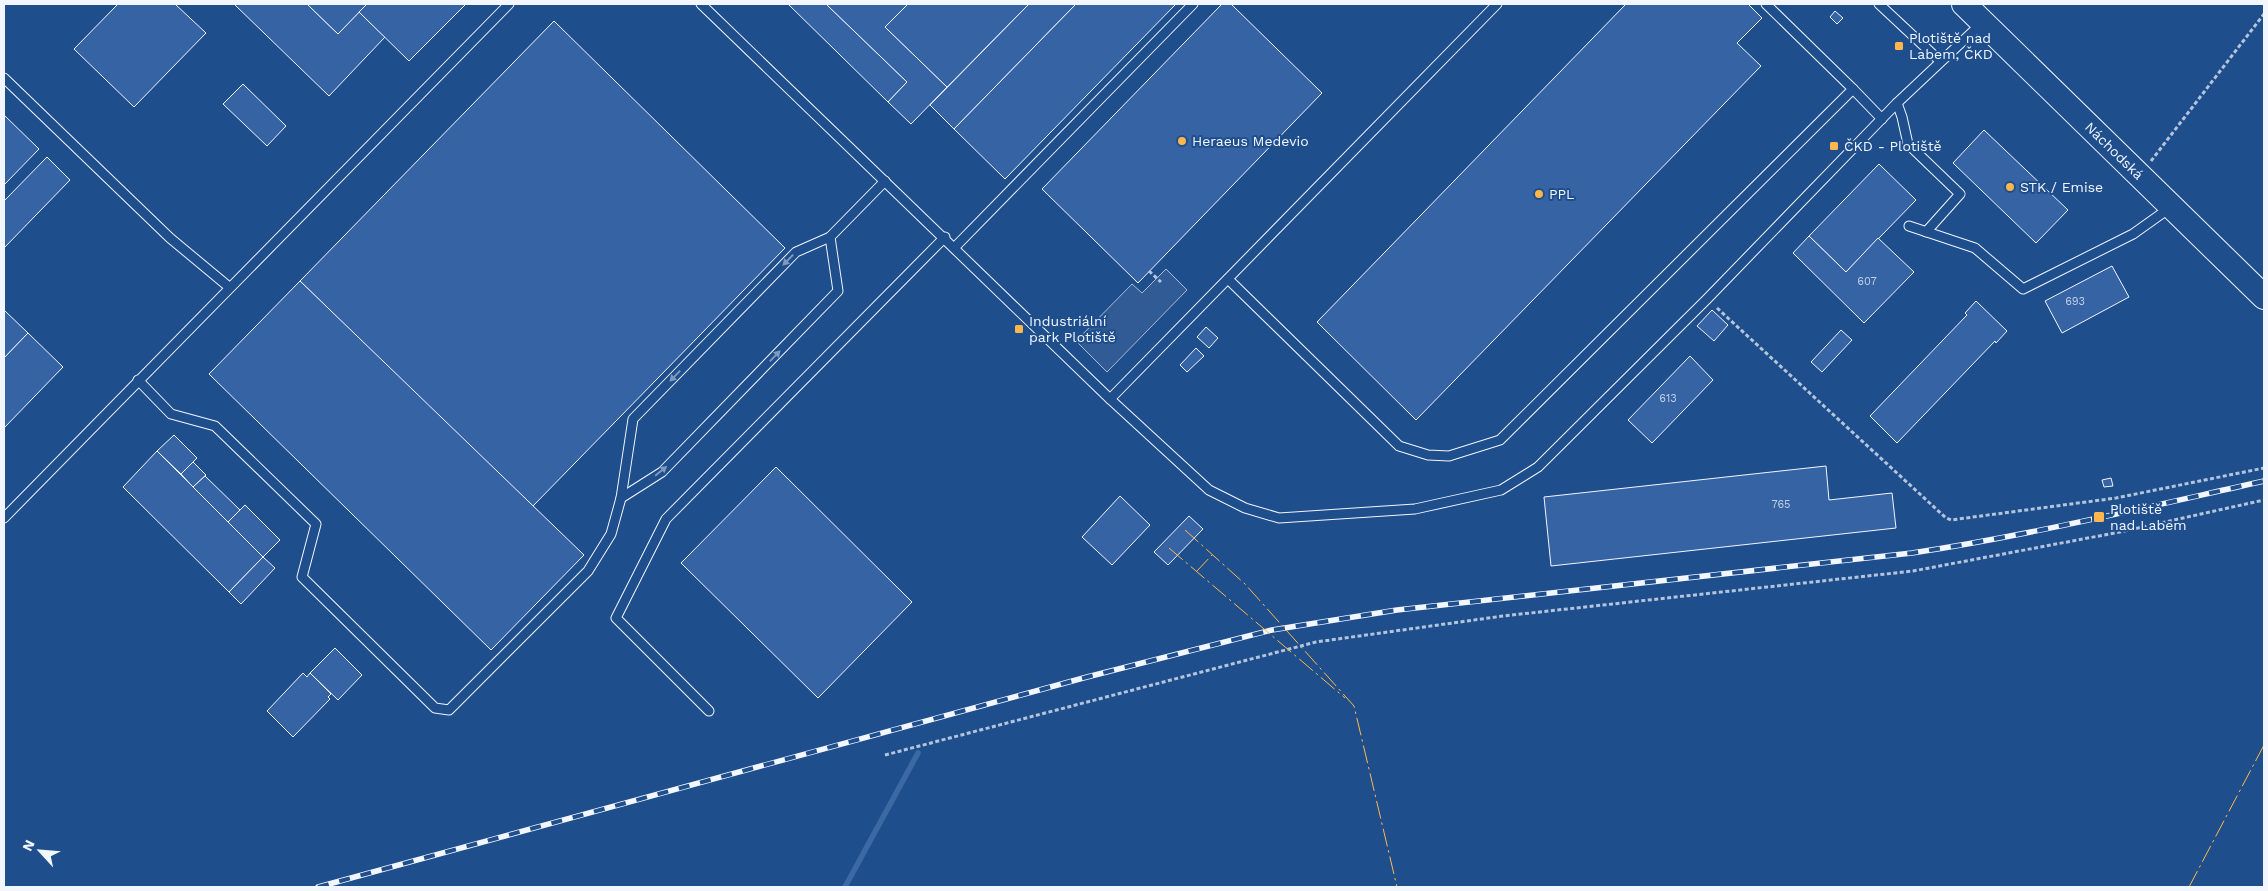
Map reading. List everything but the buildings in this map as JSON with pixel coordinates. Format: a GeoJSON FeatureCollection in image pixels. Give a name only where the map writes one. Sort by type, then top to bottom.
{"type":"FeatureCollection","features":[{"type":"Feature","properties":{"kind":"main road","name":"Náchodská"},"geometry":{"type":"LineString","coordinates":[[1964,4],[2264,297]]}},
{"type":"Feature","properties":{"kind":"lane"},"geometry":{"type":"LineString","coordinates":[[4,518],[509,4]]}},
{"type":"Feature","properties":{"kind":"lane"},"geometry":{"type":"LineString","coordinates":[[701,4],[945,237],[1110,399],[1209,490],[1245,508],[1279,518],[1415,510],[1501,490],[1538,467],[1707,299],[1882,119],[1940,61],[1983,22]]}},
{"type":"Feature","properties":{"kind":"lane"},"geometry":{"type":"LineString","coordinates":[[955,247],[1193,4]]}},
{"type":"Feature","properties":{"kind":"lane"},"geometry":{"type":"LineString","coordinates":[[1110,399],[1497,4]]}},
{"type":"Feature","properties":{"kind":"lane"},"geometry":{"type":"LineString","coordinates":[[1766,4],[1882,119]]}},
{"type":"Feature","properties":{"kind":"lane"},"geometry":{"type":"LineString","coordinates":[[1879,4],[1940,61]]}},
{"type":"Feature","properties":{"kind":"lane"},"geometry":{"type":"LineString","coordinates":[[4,78],[170,238],[229,287]]}},
{"type":"Feature","properties":{"kind":"lane"},"geometry":{"type":"LineString","coordinates":[[1228,279],[1398,446],[1428,455],[1450,456],[1500,440],[1852,89]]}},
{"type":"Feature","properties":{"kind":"lane"},"geometry":{"type":"LineString","coordinates":[[1897,104],[1908,144],[1960,194],[1926,232]]}},
{"type":"Feature","properties":{"kind":"lane"},"geometry":{"type":"LineString","coordinates":[[138,380],[171,414],[215,426],[316,524],[302,577],[435,708],[449,710],[588,571],[611,534],[621,498],[632,419],[796,252],[830,237],[885,181]]}},
{"type":"Feature","properties":{"kind":"lane"},"geometry":{"type":"LineString","coordinates":[[1909,226],[1975,248],[2023,289],[2133,234],[2172,206]]}},
{"type":"Feature","properties":{"kind":"lane"},"geometry":{"type":"LineString","coordinates":[[621,498],[662,472],[838,291],[830,237]]}},
{"type":"Feature","properties":{"kind":"lane"},"geometry":{"type":"LineString","coordinates":[[709,711],[616,618],[655,538],[666,519],[945,237]]}},
{"type":"Feature","properties":{"kind":"path"},"geometry":{"type":"LineString","coordinates":[[2139,174],[2161,152],[2264,14]]}},
{"type":"Feature","properties":{"kind":"path"},"geometry":{"type":"LineString","coordinates":[[1149,271],[1161,282]]}},
{"type":"Feature","properties":{"kind":"path"},"geometry":{"type":"LineString","coordinates":[[1707,299],[1946,518],[1951,520],[2116,498],[2264,468]]}},
{"type":"Feature","properties":{"kind":"path"},"geometry":{"type":"LineString","coordinates":[[885,756],[1316,642],[1503,616],[1913,571],[2120,532],[2264,500]]}},
{"type":"Feature","properties":{"kind":"shaded area"},"geometry":{"type":"Polygon","coordinates":[[[1166,269],[1187,290],[1107,372],[1076,341],[1132,284],[1142,293],[1166,269]]]}},
{"type":"Feature","properties":{"kind":"waterway"},"geometry":{"type":"LineString","coordinates":[[845,887],[918,753]]}},
{"type":"Feature","properties":{"kind":"railway"},"geometry":{"type":"LineString","coordinates":[[318,887],[1087,677],[1272,630],[1397,610],[1912,553],[2045,529],[2264,481]]}},
{"type":"Feature","properties":{"kind":"power"},"geometry":{"type":"LineString","coordinates":[[1185,530],[1245,584],[1354,706],[1397,887]]}},
{"type":"Feature","properties":{"kind":"power"},"geometry":{"type":"LineString","coordinates":[[1169,548],[1345,698]]}},
{"type":"Feature","properties":{"kind":"power"},"geometry":{"type":"LineString","coordinates":[[1196,572],[1212,555]]}},
{"type":"Feature","properties":{"kind":"power"},"geometry":{"type":"LineString","coordinates":[[2189,887],[2264,745]]}},
{"type":"Feature","properties":{"kind":"place","name":"Plotiště nad Labem, ČKD"},"geometry":{"type":"Point","coordinates":[1899,46]}},
{"type":"Feature","properties":{"kind":"place","name":"Heraeus Medevio"},"geometry":{"type":"Point","coordinates":[1182,141]}},
{"type":"Feature","properties":{"kind":"place","name":"ČKD - Plotiště"},"geometry":{"type":"Point","coordinates":[1834,146]}},
{"type":"Feature","properties":{"kind":"place","name":"STK / Emise"},"geometry":{"type":"Point","coordinates":[2010,187]}},
{"type":"Feature","properties":{"kind":"place","name":"PPL"},"geometry":{"type":"Point","coordinates":[1539,194]}},
{"type":"Feature","properties":{"kind":"place","name":"Industriální park Plotiště"},"geometry":{"type":"Point","coordinates":[1019,329]}},
{"type":"Feature","properties":{"kind":"place","name":"Plotiště nad Labem"},"geometry":{"type":"Point","coordinates":[2099,517]}}]}
